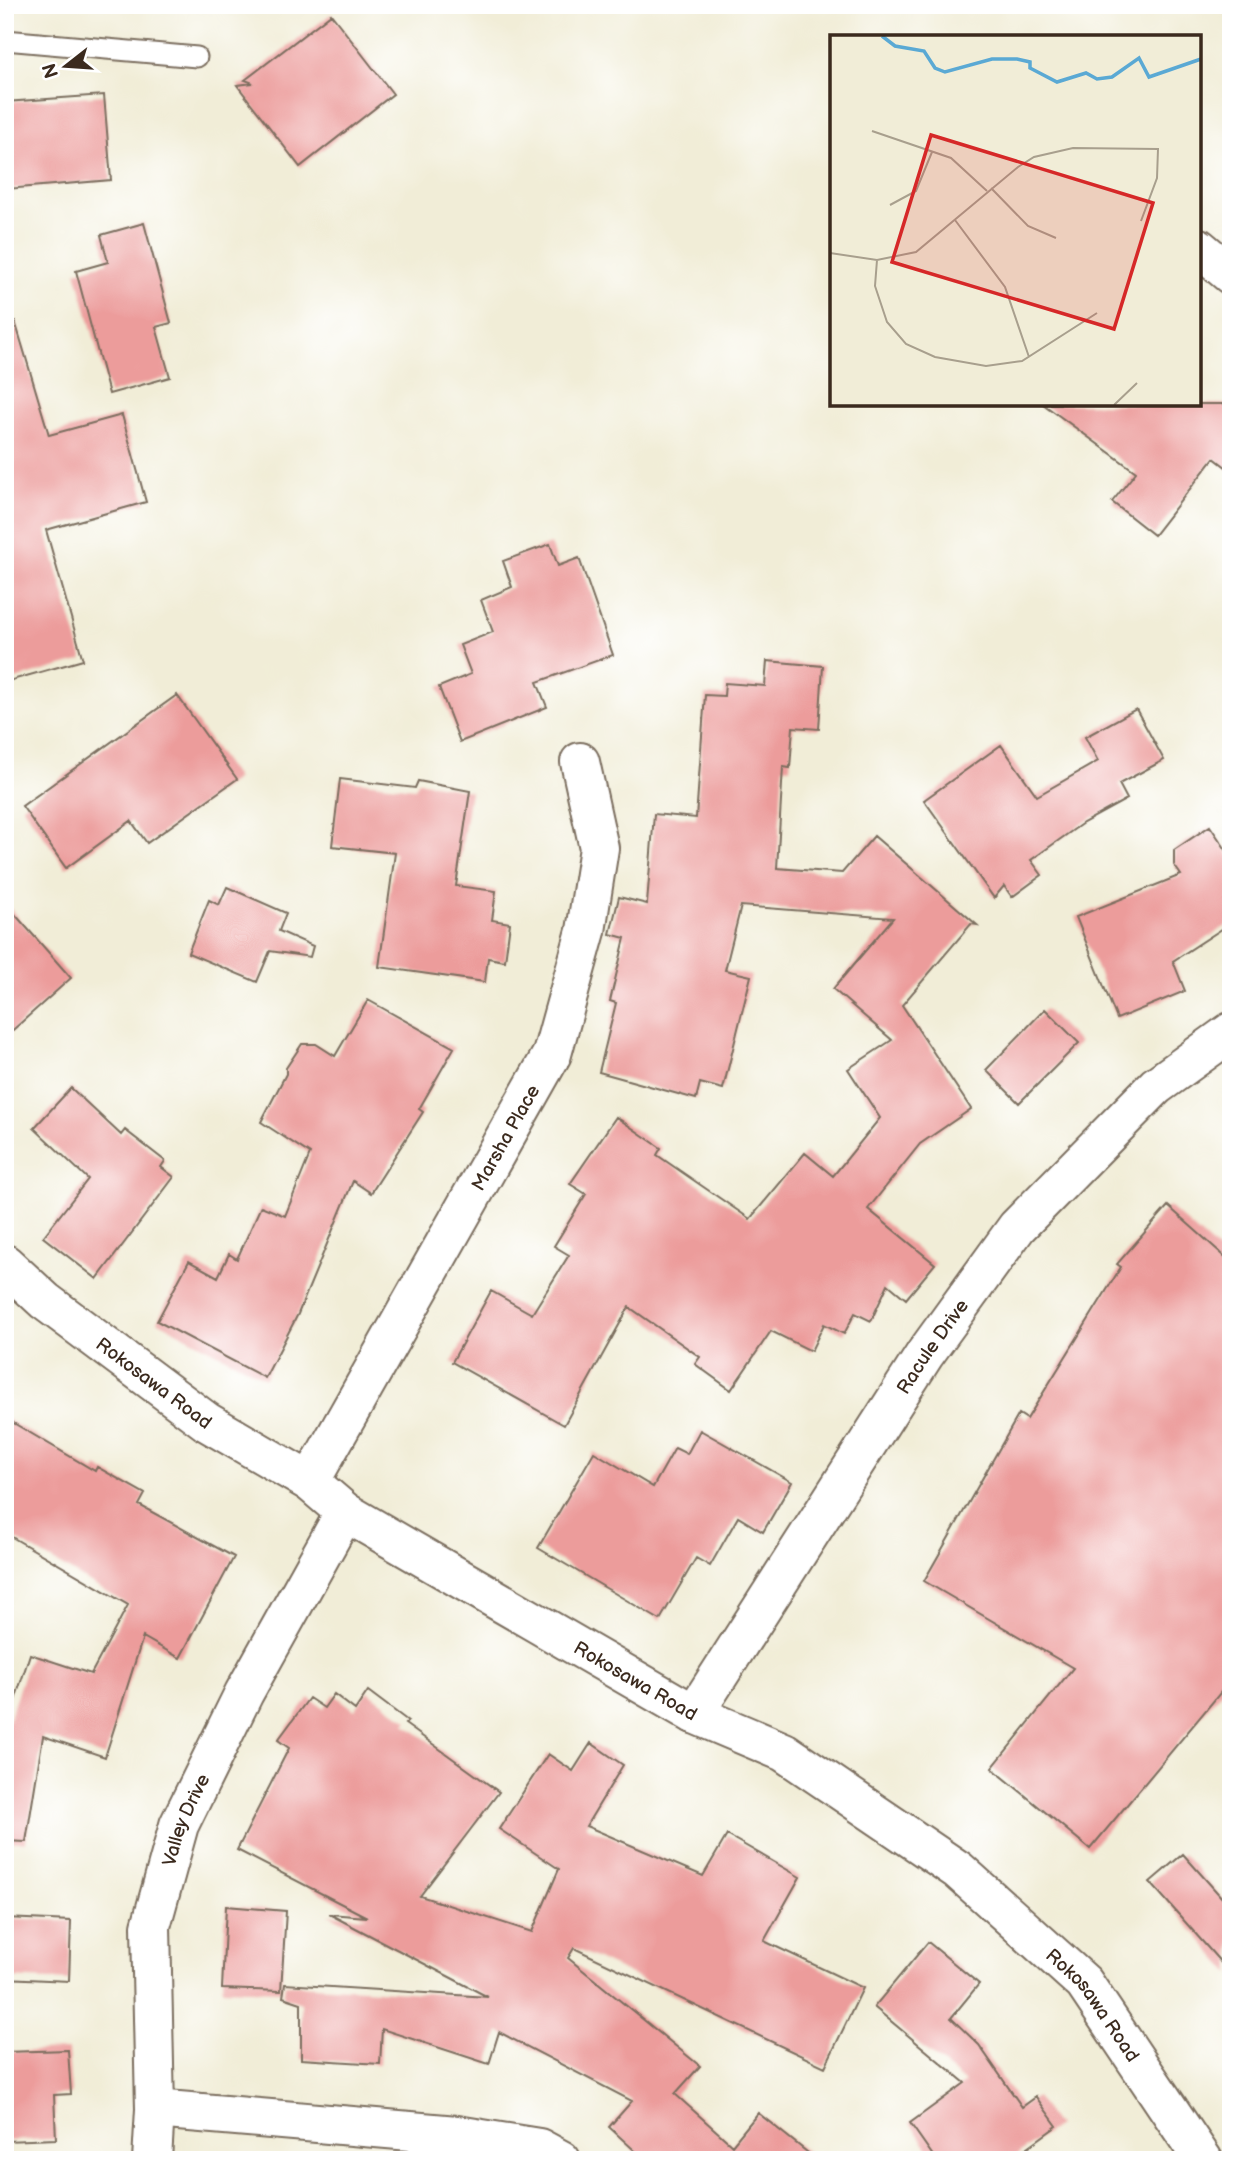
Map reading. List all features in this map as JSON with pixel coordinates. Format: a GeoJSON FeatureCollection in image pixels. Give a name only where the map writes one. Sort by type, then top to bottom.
{"type":"FeatureCollection","features":[{"type":"Feature","properties":{"kind":"street"},"geometry":{"type":"LineString","coordinates":[[1201,250],[1231,275]]}},
{"type":"Feature","properties":{"kind":"street","name":"Marsha Place"},"geometry":{"type":"LineString","coordinates":[[310,1482],[552,1054],[586,931],[599,848],[580,762]]}},
{"type":"Feature","properties":{"kind":"street","name":"Racule Drive"},"geometry":{"type":"LineString","coordinates":[[694,1714],[925,1354],[1017,1227],[1156,1086],[1231,1032]]}},
{"type":"Feature","properties":{"kind":"street","name":"Rokosawa Road"},"geometry":{"type":"LineString","coordinates":[[5,1264],[45,1301],[206,1422],[310,1482],[345,1512],[694,1714],[784,1752],[958,1870],[1084,1983],[1203,2160]]}},
{"type":"Feature","properties":{"kind":"street","name":"Valley Drive"},"geometry":{"type":"LineString","coordinates":[[152,2160],[155,2109],[151,1926],[179,1825],[244,1693],[345,1512]]}},
{"type":"Feature","properties":{"kind":"street"},"geometry":{"type":"LineString","coordinates":[[155,2109],[457,2135],[539,2148],[561,2160]]}},
{"type":"Feature","properties":{"kind":"lane"},"geometry":{"type":"LineString","coordinates":[[5,40],[197,57]]}},
{"type":"Feature","properties":{"kind":"building"},"geometry":{"type":"Polygon","coordinates":[[[331,14],[393,94],[300,167],[237,85],[253,83],[245,80],[331,14]]]}},
{"type":"Feature","properties":{"kind":"building"},"geometry":{"type":"Polygon","coordinates":[[[104,95],[111,180],[7,189],[5,102],[104,95]]]}},
{"type":"Feature","properties":{"kind":"building"},"geometry":{"type":"Polygon","coordinates":[[[144,223],[171,323],[156,327],[170,377],[109,394],[76,271],[108,262],[101,235],[144,223]]]}},
{"type":"Feature","properties":{"kind":"building"},"geometry":{"type":"Polygon","coordinates":[[[15,321],[49,435],[122,415],[146,502],[46,530],[83,660],[5,682],[5,322],[15,321]]]}},
{"type":"Feature","properties":{"kind":"building"},"geometry":{"type":"Polygon","coordinates":[[[1231,404],[1231,471],[1214,458],[1154,535],[1112,502],[1136,472],[1046,406],[1231,404]]]}},
{"type":"Feature","properties":{"kind":"building"},"geometry":{"type":"Polygon","coordinates":[[[550,544],[558,566],[579,558],[613,655],[537,682],[547,707],[460,742],[439,687],[471,674],[460,645],[493,632],[481,600],[512,587],[503,561],[550,544]]]}},
{"type":"Feature","properties":{"kind":"building"},"geometry":{"type":"Polygon","coordinates":[[[767,661],[823,666],[819,729],[793,727],[790,768],[783,767],[777,868],[842,873],[874,836],[977,925],[971,924],[902,1005],[971,1109],[920,1144],[868,1209],[935,1264],[906,1299],[888,1284],[871,1321],[855,1313],[844,1334],[824,1324],[811,1351],[771,1331],[731,1390],[695,1364],[700,1357],[629,1307],[564,1425],[452,1362],[491,1291],[532,1314],[569,1255],[554,1246],[586,1194],[570,1184],[616,1117],[661,1148],[657,1155],[750,1219],[805,1153],[833,1176],[880,1118],[848,1069],[892,1040],[833,989],[893,918],[741,906],[725,970],[751,976],[723,1089],[700,1083],[696,1099],[599,1072],[616,1003],[610,1001],[625,938],[610,934],[619,897],[647,904],[654,814],[696,818],[705,695],[724,696],[725,683],[765,686],[767,661]]]}},
{"type":"Feature","properties":{"kind":"building"},"geometry":{"type":"Polygon","coordinates":[[[177,695],[237,779],[147,843],[131,821],[66,868],[22,806],[177,695]]]}},
{"type":"Feature","properties":{"kind":"building"},"geometry":{"type":"Polygon","coordinates":[[[1136,709],[1164,760],[1119,784],[1127,799],[1083,823],[1031,860],[1042,875],[1012,897],[1004,886],[994,898],[924,800],[1001,745],[1037,796],[1098,761],[1085,737],[1136,709]]]}},
{"type":"Feature","properties":{"kind":"building"},"geometry":{"type":"Polygon","coordinates":[[[340,779],[415,788],[418,781],[470,791],[456,886],[496,891],[492,920],[510,923],[505,961],[488,958],[485,982],[379,967],[395,853],[332,846],[340,779]]]}},
{"type":"Feature","properties":{"kind":"building"},"geometry":{"type":"Polygon","coordinates":[[[1210,826],[1231,857],[1231,923],[1173,961],[1185,991],[1117,1019],[1076,917],[1181,875],[1174,865],[1174,850],[1210,826]]]}},
{"type":"Feature","properties":{"kind":"building"},"geometry":{"type":"Polygon","coordinates":[[[227,887],[286,913],[279,931],[313,946],[310,957],[270,951],[257,982],[188,953],[209,900],[219,905],[227,887]]]}},
{"type":"Feature","properties":{"kind":"building"},"geometry":{"type":"Polygon","coordinates":[[[5,903],[71,978],[5,1037],[5,903]]]}},
{"type":"Feature","properties":{"kind":"building"},"geometry":{"type":"Polygon","coordinates":[[[368,1000],[454,1048],[419,1109],[423,1112],[371,1193],[353,1181],[298,1314],[265,1378],[157,1321],[189,1261],[218,1277],[229,1254],[237,1259],[261,1206],[285,1216],[310,1154],[261,1122],[286,1074],[286,1068],[302,1044],[316,1044],[335,1056],[368,1000]]]}},
{"type":"Feature","properties":{"kind":"building"},"geometry":{"type":"Polygon","coordinates":[[[1045,1009],[1079,1043],[1019,1103],[986,1070],[1045,1009]]]}},
{"type":"Feature","properties":{"kind":"building"},"geometry":{"type":"Polygon","coordinates":[[[71,1088],[121,1135],[125,1130],[165,1161],[161,1167],[174,1177],[97,1279],[43,1237],[88,1179],[34,1128],[71,1088]]]}},
{"type":"Feature","properties":{"kind":"building"},"geometry":{"type":"Polygon","coordinates":[[[1168,1206],[1231,1262],[1231,1680],[1090,1849],[992,1768],[1073,1668],[924,1581],[1019,1414],[1027,1419],[1121,1267],[1117,1264],[1168,1206]]]}},
{"type":"Feature","properties":{"kind":"building"},"geometry":{"type":"Polygon","coordinates":[[[5,1418],[95,1471],[97,1467],[145,1494],[139,1505],[234,1557],[180,1658],[143,1637],[105,1757],[43,1736],[26,1842],[5,1841],[5,1731],[30,1654],[91,1674],[128,1605],[5,1533],[5,1418]]]}},
{"type":"Feature","properties":{"kind":"building"},"geometry":{"type":"Polygon","coordinates":[[[700,1430],[792,1482],[763,1532],[738,1517],[710,1566],[696,1558],[660,1620],[538,1548],[594,1452],[653,1487],[675,1448],[687,1454],[700,1430]]]}},
{"type":"Feature","properties":{"kind":"building"},"geometry":{"type":"Polygon","coordinates":[[[368,1691],[408,1721],[405,1724],[499,1792],[420,1896],[532,1932],[559,1869],[499,1829],[548,1754],[573,1771],[591,1743],[623,1765],[586,1826],[703,1876],[727,1835],[800,1877],[764,1941],[863,1988],[825,2067],[574,1948],[568,1958],[700,2066],[675,2094],[732,2145],[758,2113],[817,2160],[645,2160],[609,2127],[632,2101],[499,2032],[489,2064],[382,2029],[380,2064],[301,2059],[301,2003],[283,1997],[285,1984],[488,1997],[329,1914],[367,1917],[237,1850],[289,1748],[278,1740],[309,1698],[324,1708],[334,1694],[355,1710],[368,1691]]]}},
{"type":"Feature","properties":{"kind":"building"},"geometry":{"type":"Polygon","coordinates":[[[1183,1854],[1231,1908],[1231,1974],[1150,1882],[1183,1854]]]}},
{"type":"Feature","properties":{"kind":"building"},"geometry":{"type":"Polygon","coordinates":[[[226,1906],[286,1911],[281,1991],[222,1989],[226,1906]]]}},
{"type":"Feature","properties":{"kind":"building"},"geometry":{"type":"Polygon","coordinates":[[[5,1918],[71,1921],[69,1981],[5,1978],[5,1918]]]}},
{"type":"Feature","properties":{"kind":"building"},"geometry":{"type":"Polygon","coordinates":[[[928,1942],[979,1984],[951,2018],[979,2045],[1022,2107],[1036,2097],[1057,2126],[1010,2160],[936,2160],[910,2123],[965,2083],[874,2007],[928,1942]]]}},
{"type":"Feature","properties":{"kind":"building"},"geometry":{"type":"Polygon","coordinates":[[[68,2050],[71,2094],[54,2095],[56,2139],[5,2141],[5,2052],[68,2050]]]}}]}
